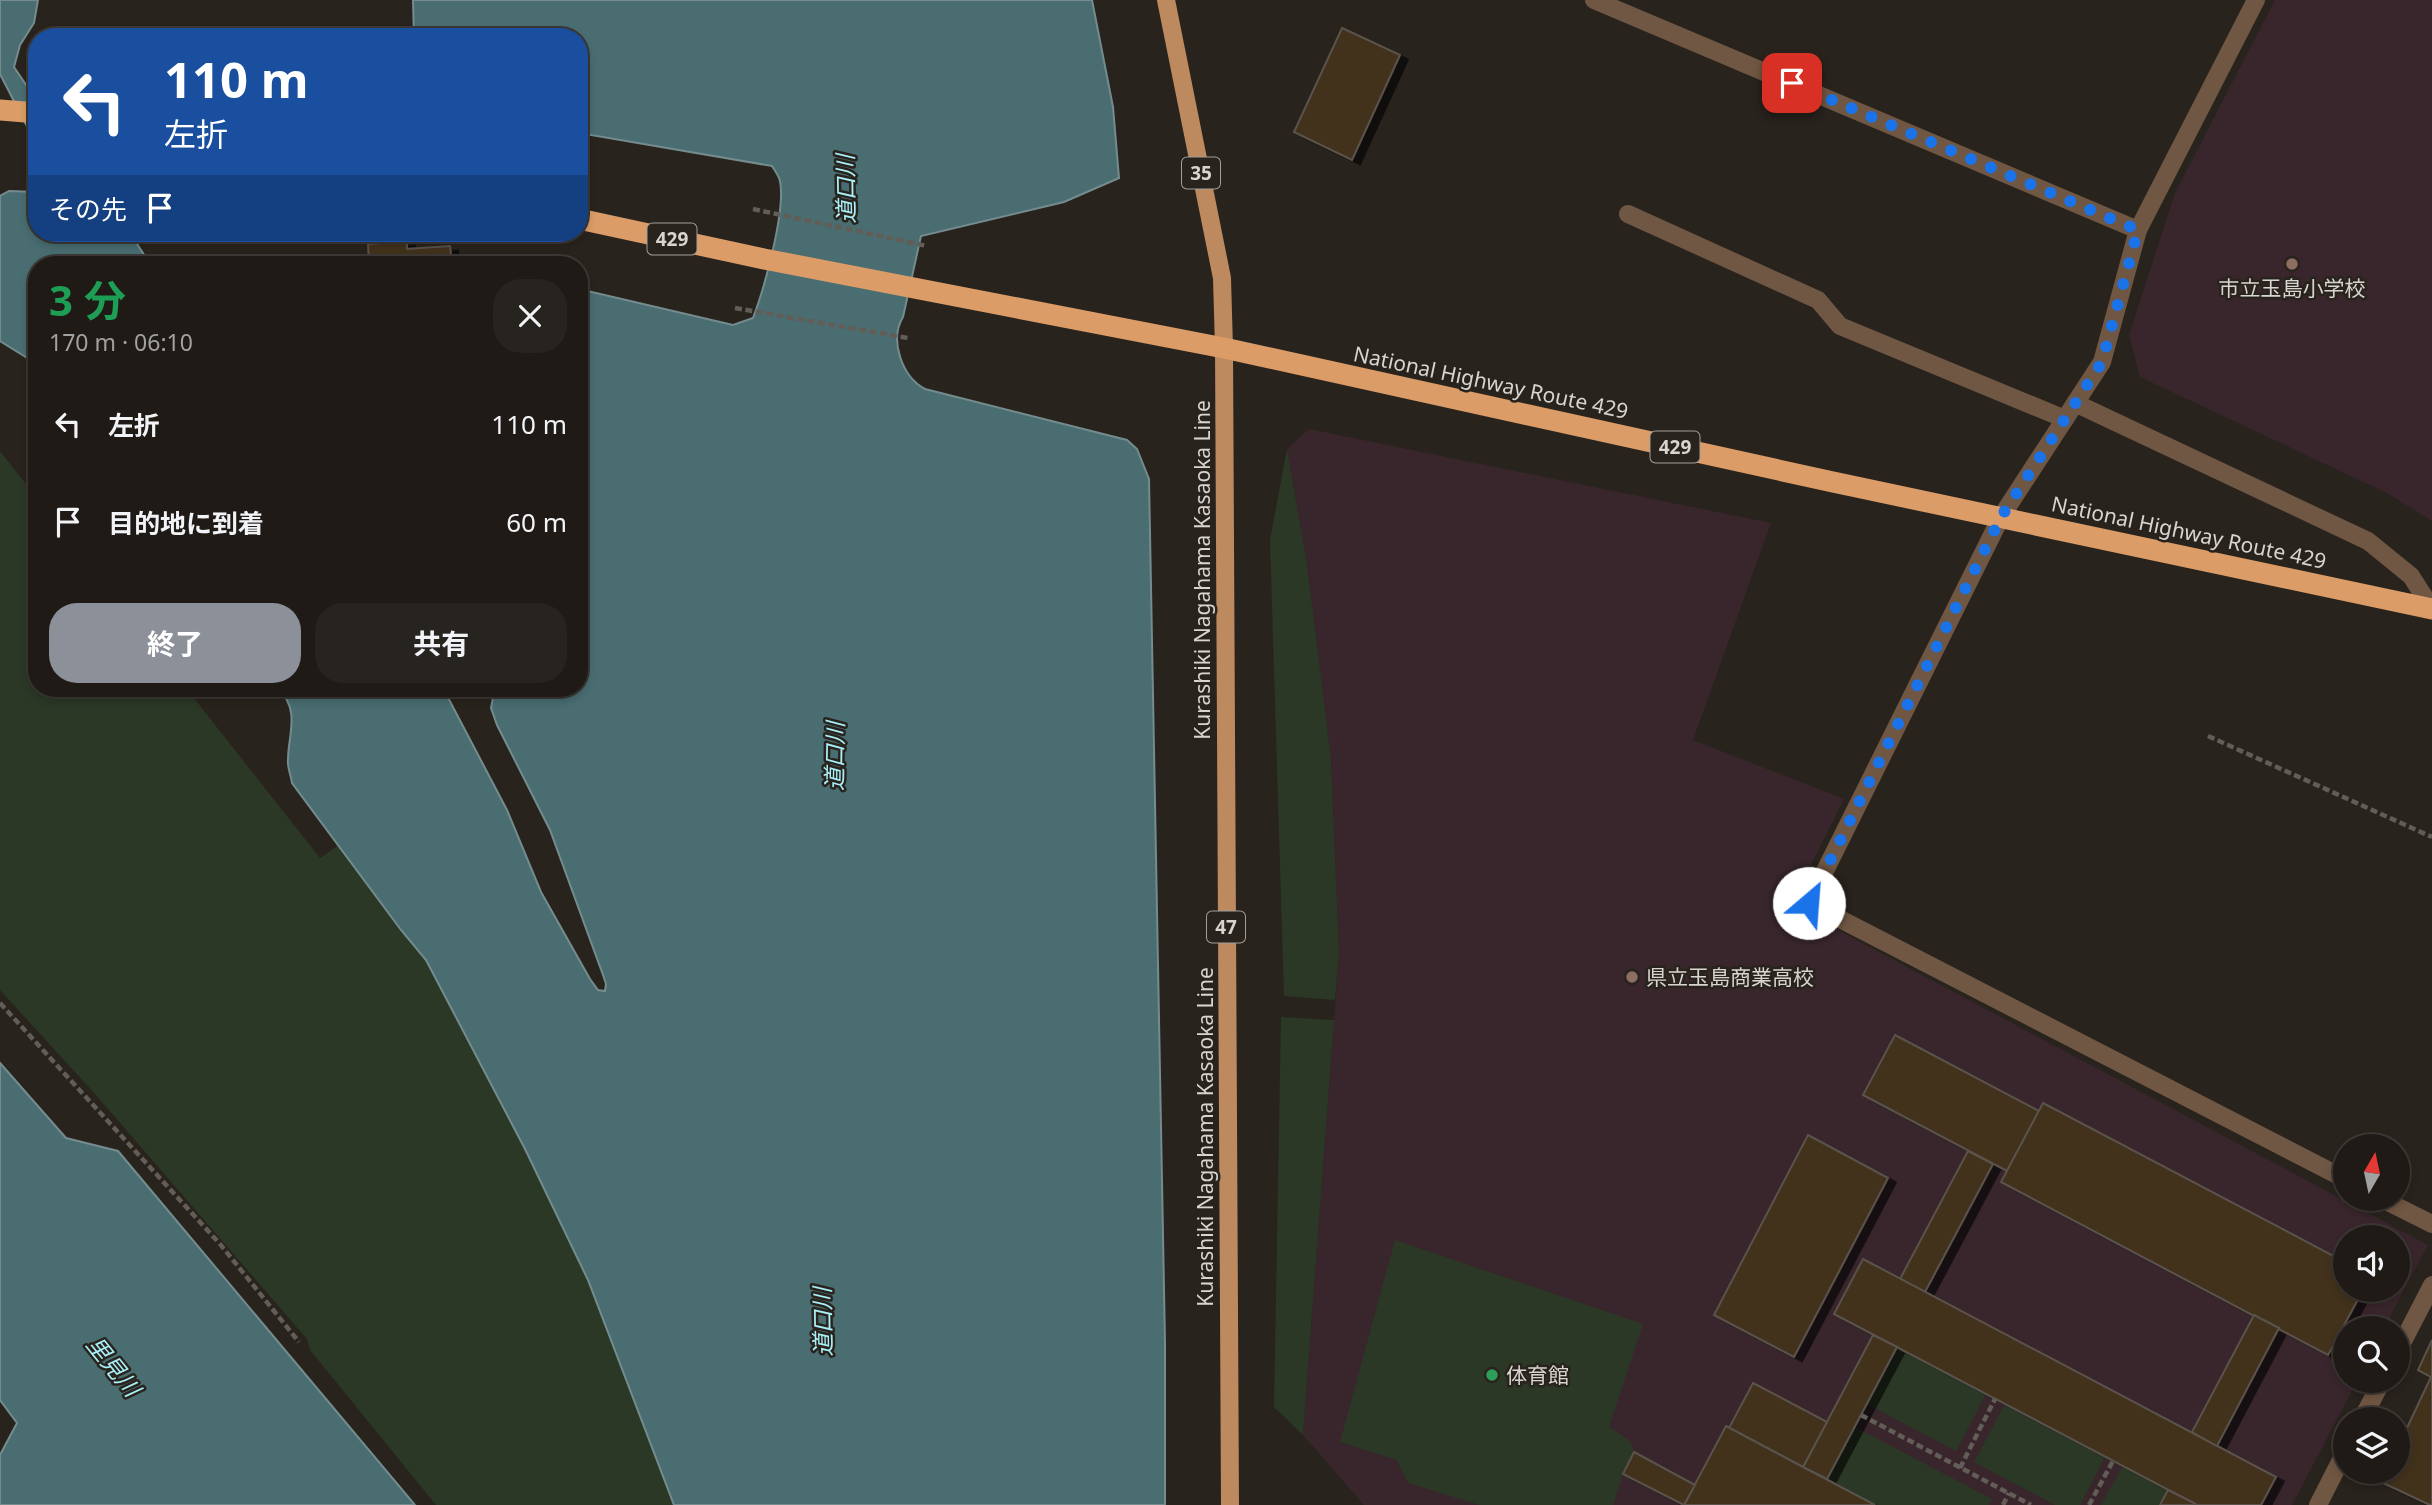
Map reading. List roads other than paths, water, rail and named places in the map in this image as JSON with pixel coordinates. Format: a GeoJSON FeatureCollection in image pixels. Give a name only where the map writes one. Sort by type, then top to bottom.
{"type":"FeatureCollection","features":[{"type":"Feature","properties":{"kind":"highway"},"geometry":{"type":"LineString","coordinates":[[0,110],[28,112]]}},
{"type":"Feature","properties":{"kind":"highway","name":"National Highway Route 429"},"geometry":{"type":"LineString","coordinates":[[588,221],[764,260],[1224,348],[2432,609]]}},
{"type":"Feature","properties":{"kind":"main road","name":"35"},"geometry":{"type":"LineString","coordinates":[[1166,0],[1222,278],[1224,348]]}},
{"type":"Feature","properties":{"kind":"main road","name":"Kurashiki Nagahama Kasaoka Line"},"geometry":{"type":"LineString","coordinates":[[1224,348],[1230,1505]]}},
{"type":"Feature","properties":{"kind":"street"},"geometry":{"type":"LineString","coordinates":[[1594,0],[2138,230]]}},
{"type":"Feature","properties":{"kind":"street"},"geometry":{"type":"LineString","coordinates":[[2256,0],[2138,230],[2102,362],[2001,517],[1809,903],[2333,1174]]}},
{"type":"Feature","properties":{"kind":"street"},"geometry":{"type":"LineString","coordinates":[[1628,214],[1818,300],[1840,326],[2066,419]]}},
{"type":"Feature","properties":{"kind":"street"},"geometry":{"type":"LineString","coordinates":[[2075,403],[2368,541],[2411,576],[2432,609]]}},
{"type":"Feature","properties":{"kind":"street"},"geometry":{"type":"LineString","coordinates":[[2406,1211],[2432,1224]]}},
{"type":"Feature","properties":{"kind":"street"},"geometry":{"type":"LineString","coordinates":[[2410,1328],[2432,1285]]}},
{"type":"Feature","properties":{"kind":"street"},"geometry":{"type":"LineString","coordinates":[[2318,1505],[2333,1476]]}},
{"type":"Feature","properties":{"kind":"water"},"geometry":{"type":"Polygon","coordinates":[[[0,0],[38,0],[34,23],[28,28],[20,45],[14,67],[28,88],[28,128],[0,74],[0,0]]]}},
{"type":"Feature","properties":{"kind":"water","name":"道口川"},"geometry":{"type":"Polygon","coordinates":[[[413,0],[1092,0],[1113,107],[1119,178],[1064,202],[921,236],[897,336],[904,367],[925,389],[1127,440],[1137,449],[1149,479],[1165,1343],[1165,1505],[674,1505],[588,1280],[525,1149],[426,960],[292,783],[288,763],[292,723],[285,697],[448,697],[507,810],[541,892],[590,979],[598,990],[605,991],[603,975],[550,830],[497,725],[491,708],[493,697],[588,697],[588,291],[733,325],[753,318],[777,230],[780,181],[772,166],[588,135],[588,28],[414,28],[413,0]]]}},
{"type":"Feature","properties":{"kind":"water"},"geometry":{"type":"Polygon","coordinates":[[[9,191],[28,192],[28,242],[136,242],[145,256],[28,256],[28,358],[0,341],[0,196],[9,191]]]}},
{"type":"Feature","properties":{"kind":"water","name":"里見川"},"geometry":{"type":"Polygon","coordinates":[[[0,1063],[66,1138],[118,1151],[415,1505],[0,1505],[0,1455],[17,1423],[0,1400],[0,1063]]]}},
{"type":"Feature","properties":{"kind":"place","name":"市立玉島小学校"},"geometry":{"type":"Point","coordinates":[2292,264]}},
{"type":"Feature","properties":{"kind":"place","name":"県立玉島商業高校"},"geometry":{"type":"Point","coordinates":[1632,977]}},
{"type":"Feature","properties":{"kind":"place","name":"体育館"},"geometry":{"type":"Point","coordinates":[1492,1375]}}]}
